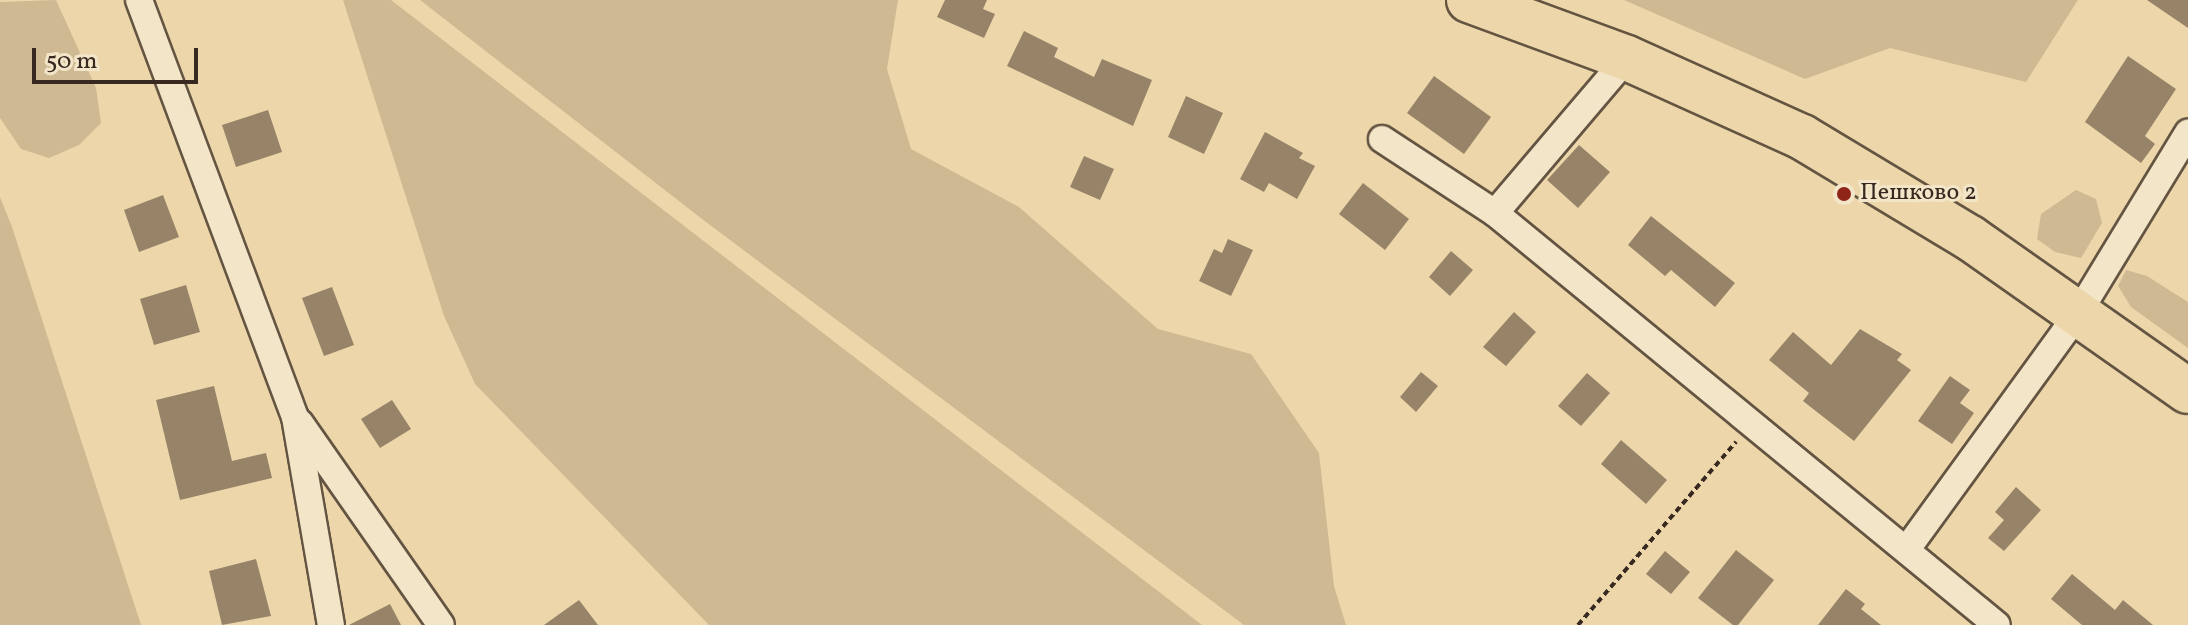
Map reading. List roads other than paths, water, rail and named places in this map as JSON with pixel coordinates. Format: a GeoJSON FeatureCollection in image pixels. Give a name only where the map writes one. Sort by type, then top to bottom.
{"type":"FeatureCollection","features":[{"type":"Feature","properties":{"kind":"highway"},"geometry":{"type":"LineString","coordinates":[[1469,0],[1627,58],[1802,137],[1970,238],[2188,391]]}},
{"type":"Feature","properties":{"kind":"street"},"geometry":{"type":"LineString","coordinates":[[139,0],[295,417],[331,625]]}},
{"type":"Feature","properties":{"kind":"street"},"geometry":{"type":"LineString","coordinates":[[1495,213],[1627,58]]}},
{"type":"Feature","properties":{"kind":"street"},"geometry":{"type":"LineString","coordinates":[[1907,549],[2079,312],[2188,133]]}},
{"type":"Feature","properties":{"kind":"street"},"geometry":{"type":"LineString","coordinates":[[1382,139],[1495,213],[1997,625]]}},
{"type":"Feature","properties":{"kind":"street"},"geometry":{"type":"LineString","coordinates":[[295,417],[441,625]]}},
{"type":"Feature","properties":{"kind":"place","name":"Пешково 2"},"geometry":{"type":"Point","coordinates":[1844,194]}}]}
